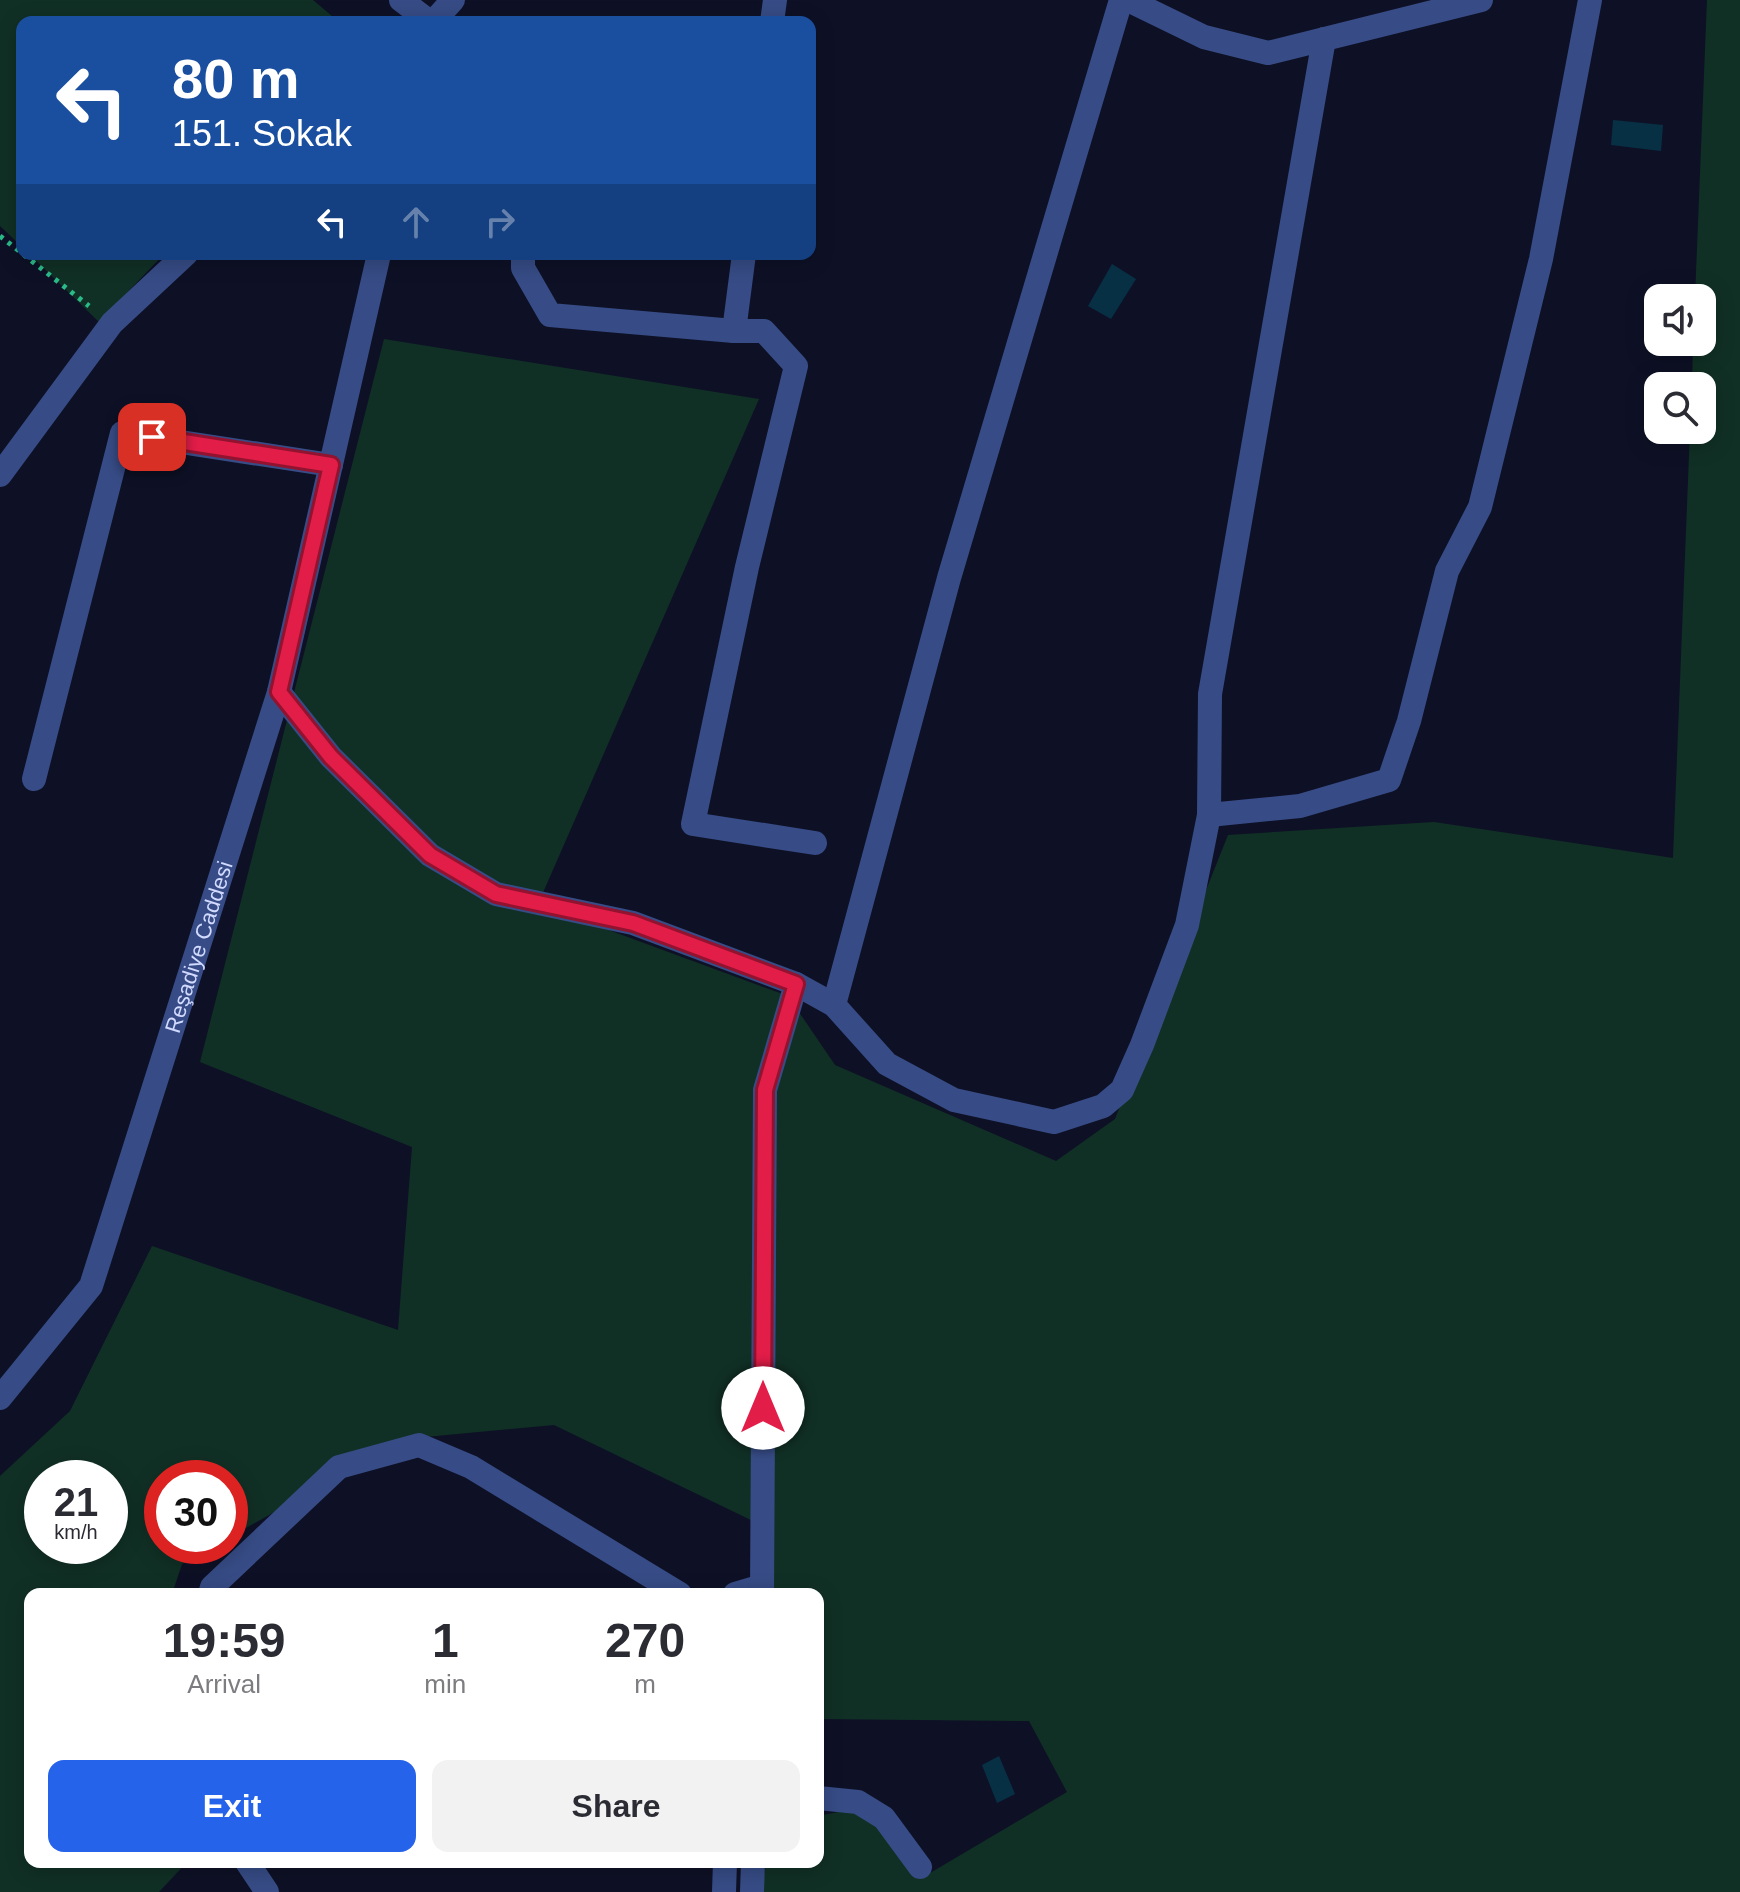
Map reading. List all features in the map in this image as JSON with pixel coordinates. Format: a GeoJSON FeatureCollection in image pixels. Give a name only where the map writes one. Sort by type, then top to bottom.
{"type":"FeatureCollection","features":[{"type":"Feature","properties":{"kind":"street"},"geometry":{"type":"LineString","coordinates":[[401,0],[423,16]]}},
{"type":"Feature","properties":{"kind":"street"},"geometry":{"type":"LineString","coordinates":[[437,16],[453,0]]}},
{"type":"Feature","properties":{"kind":"street"},"geometry":{"type":"LineString","coordinates":[[834,1005],[949,578],[1121,0]]}},
{"type":"Feature","properties":{"kind":"street"},"geometry":{"type":"LineString","coordinates":[[1128,0],[1204,37],[1268,53],[1481,0]]}},
{"type":"Feature","properties":{"kind":"street"},"geometry":{"type":"LineString","coordinates":[[1209,815],[1300,806],[1389,780],[1409,721],[1447,571],[1480,507],[1541,259],[1590,0]]}},
{"type":"Feature","properties":{"kind":"street"},"geometry":{"type":"LineString","coordinates":[[279,692],[331,757],[430,855],[496,894],[633,923],[796,984],[834,1005],[887,1064],[954,1100],[1054,1122],[1103,1106],[1122,1090],[1187,925],[1209,815],[1210,694],[1324,39]]}},
{"type":"Feature","properties":{"kind":"street"},"geometry":{"type":"LineString","coordinates":[[0,474],[112,323],[180,260]]}},
{"type":"Feature","properties":{"kind":"street","name":"Reşadiye Caddesi"},"geometry":{"type":"LineString","coordinates":[[0,1398],[91,1286],[279,692],[378,260]]}},
{"type":"Feature","properties":{"kind":"street"},"geometry":{"type":"LineString","coordinates":[[523,260],[523,268],[550,315],[764,331],[796,366],[747,567],[693,824],[815,843]]}},
{"type":"Feature","properties":{"kind":"street"},"geometry":{"type":"LineString","coordinates":[[734,331],[743,260]]}},
{"type":"Feature","properties":{"kind":"street"},"geometry":{"type":"LineString","coordinates":[[34,779],[122,433],[331,465]]}},
{"type":"Feature","properties":{"kind":"street"},"geometry":{"type":"LineString","coordinates":[[762,1588],[765,1090],[796,984]]}},
{"type":"Feature","properties":{"kind":"street"},"geometry":{"type":"LineString","coordinates":[[212,1588],[339,1467],[419,1445],[471,1467],[670,1588]]}},
{"type":"Feature","properties":{"kind":"street"},"geometry":{"type":"LineString","coordinates":[[824,1799],[858,1802],[884,1818],[920,1867]]}},
{"type":"Feature","properties":{"kind":"street"},"geometry":{"type":"LineString","coordinates":[[251,1868],[267,1892]]}},
{"type":"Feature","properties":{"kind":"street"},"geometry":{"type":"LineString","coordinates":[[724,1892],[725,1868]]}},
{"type":"Feature","properties":{"kind":"street"},"geometry":{"type":"LineString","coordinates":[[752,1892],[753,1868]]}},
{"type":"Feature","properties":{"kind":"path"},"geometry":{"type":"LineString","coordinates":[[0,236],[16,248]]}},
{"type":"Feature","properties":{"kind":"path"},"geometry":{"type":"LineString","coordinates":[[31,260],[112,323]]}},
{"type":"Feature","properties":{"kind":"green space"},"geometry":{"type":"Polygon","coordinates":[[[0,0],[313,0],[332,16],[16,16],[16,241],[0,226],[0,0]]]}},
{"type":"Feature","properties":{"kind":"green space"},"geometry":{"type":"Polygon","coordinates":[[[1707,0],[1740,0],[1740,1892],[760,1892],[766,1868],[824,1868],[824,1815],[869,1806],[920,1879],[1067,1792],[1029,1721],[824,1719],[824,1588],[757,1588],[753,1521],[554,1425],[404,1439],[248,1527],[248,1460],[144,1460],[144,1564],[182,1564],[174,1588],[24,1588],[24,1868],[181,1868],[159,1892],[0,1892],[0,1476],[70,1411],[152,1246],[398,1330],[412,1147],[200,1062],[384,339],[759,399],[538,904],[788,996],[835,1065],[1056,1161],[1115,1119],[1228,835],[1434,822],[1673,858],[1689,444],[1716,444],[1716,372],[1692,372],[1693,356],[1716,356],[1716,284],[1696,284],[1707,0]]]}},
{"type":"Feature","properties":{"kind":"green space"},"geometry":{"type":"Polygon","coordinates":[[[35,260],[158,260],[99,322],[35,260]]]}},
{"type":"Feature","properties":{"kind":"water"},"geometry":{"type":"Polygon","coordinates":[[[1613,120],[1663,125],[1661,151],[1611,145],[1613,120]]]}},
{"type":"Feature","properties":{"kind":"water"},"geometry":{"type":"Polygon","coordinates":[[[1112,264],[1136,279],[1111,319],[1088,306],[1112,264]]]}},
{"type":"Feature","properties":{"kind":"water"},"geometry":{"type":"Polygon","coordinates":[[[999,1756],[1015,1794],[997,1803],[982,1765],[999,1756]]]}},
{"type":"Feature","properties":{"kind":"route"},"geometry":{"type":"LineString","coordinates":[[152,437],[331,465],[279,692],[331,757],[430,855],[496,894],[633,923],[796,984],[765,1090],[763,1408]]}}]}
